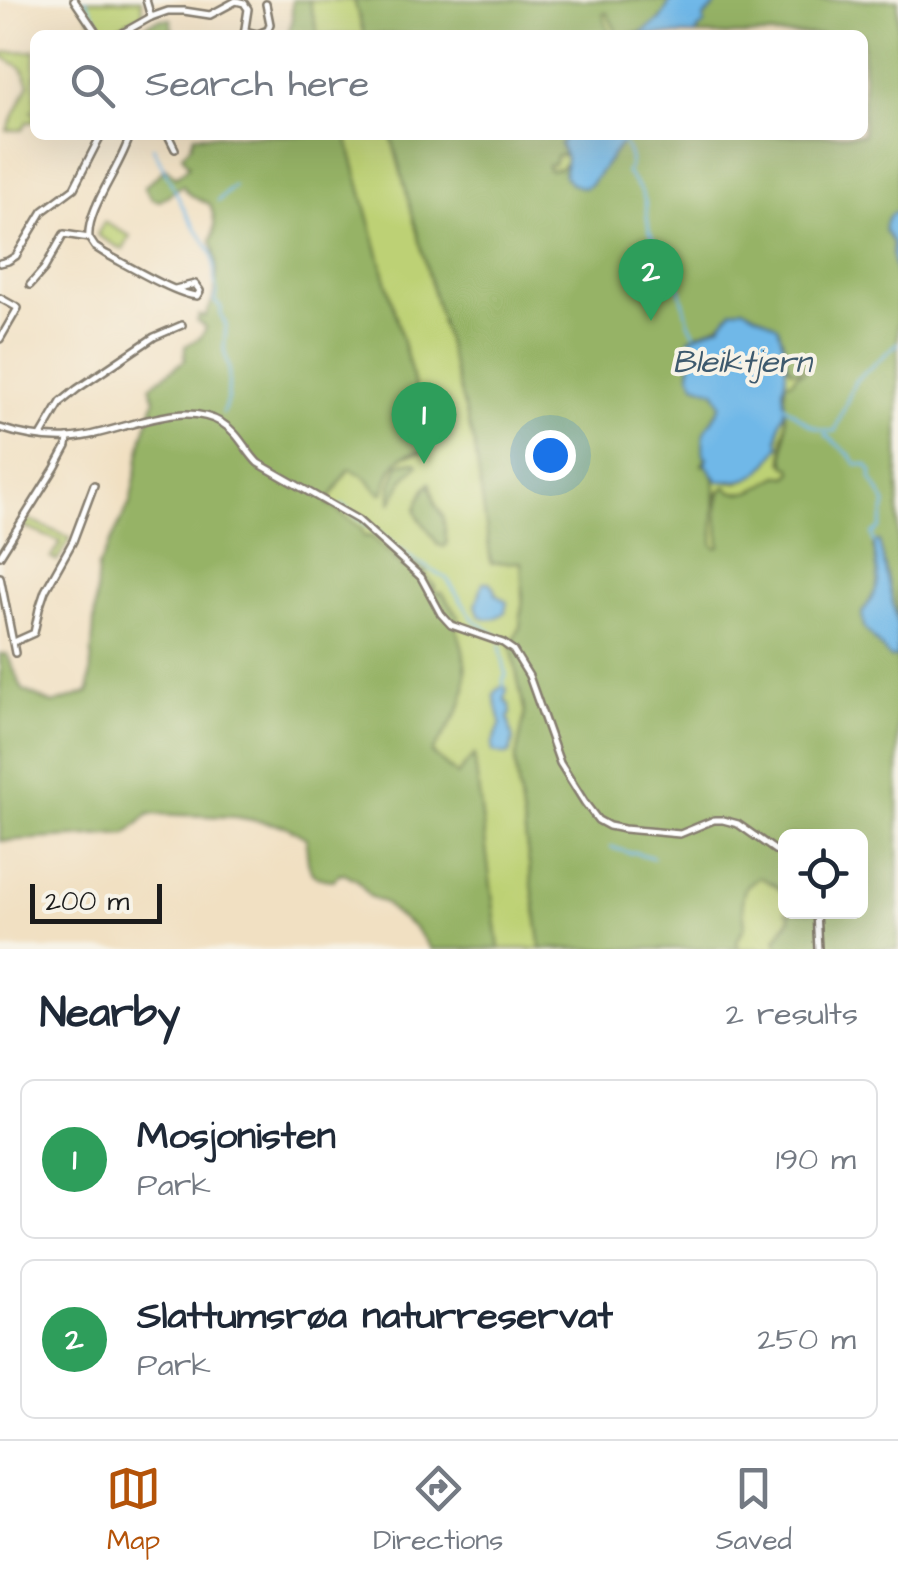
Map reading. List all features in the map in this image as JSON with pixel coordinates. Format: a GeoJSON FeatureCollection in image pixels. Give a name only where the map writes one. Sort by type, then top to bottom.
{"type":"FeatureCollection","features":[{"type":"Feature","properties":{"kind":"street"},"geometry":{"type":"LineString","coordinates":[[74,0],[95,30]]}},
{"type":"Feature","properties":{"kind":"street"},"geometry":{"type":"LineString","coordinates":[[146,0],[151,17]]}},
{"type":"Feature","properties":{"kind":"street"},"geometry":{"type":"LineString","coordinates":[[127,30],[176,10],[212,15],[236,0],[248,9],[244,30]]}},
{"type":"Feature","properties":{"kind":"street"},"geometry":{"type":"LineString","coordinates":[[266,4],[268,30]]}},
{"type":"Feature","properties":{"kind":"street"},"geometry":{"type":"LineString","coordinates":[[0,263],[16,256],[43,211],[76,185],[98,140]]}},
{"type":"Feature","properties":{"kind":"street"},"geometry":{"type":"LineString","coordinates":[[88,238],[90,221],[128,140]]}},
{"type":"Feature","properties":{"kind":"street"},"geometry":{"type":"LineString","coordinates":[[171,140],[176,149]]}},
{"type":"Feature","properties":{"kind":"street"},"geometry":{"type":"LineString","coordinates":[[30,285],[64,234],[88,238],[99,251],[176,289]]}},
{"type":"Feature","properties":{"kind":"street"},"geometry":{"type":"LineString","coordinates":[[0,298],[18,308],[0,339]]}},
{"type":"Feature","properties":{"kind":"street"},"geometry":{"type":"LineString","coordinates":[[40,436],[61,402],[76,389],[154,337],[182,325]]}},
{"type":"Feature","properties":{"kind":"street"},"geometry":{"type":"LineString","coordinates":[[0,428],[68,438],[176,414],[219,421],[241,440],[258,463],[358,520],[421,578],[441,614],[452,625],[513,650],[529,676],[560,763],[598,820],[630,830],[680,834],[714,820],[724,820],[738,824],[778,852]]}},
{"type":"Feature","properties":{"kind":"street"},"geometry":{"type":"LineString","coordinates":[[0,556],[64,452],[68,438]]}},
{"type":"Feature","properties":{"kind":"street"},"geometry":{"type":"LineString","coordinates":[[14,642],[34,633],[38,609],[73,541],[94,485]]}},
{"type":"Feature","properties":{"kind":"street"},"geometry":{"type":"LineString","coordinates":[[0,577],[15,653]]}},
{"type":"Feature","properties":{"kind":"street"},"geometry":{"type":"LineString","coordinates":[[816,919],[818,949]]}},
{"type":"Feature","properties":{"kind":"green space"},"geometry":{"type":"Polygon","coordinates":[[[78,0],[141,0],[143,14],[112,30],[98,30],[78,0]]]}},
{"type":"Feature","properties":{"kind":"green space"},"geometry":{"type":"Polygon","coordinates":[[[292,0],[309,0],[317,30],[289,30],[292,0]]]}},
{"type":"Feature","properties":{"kind":"green space"},"geometry":{"type":"Polygon","coordinates":[[[309,0],[898,0],[898,248],[787,422],[783,462],[792,472],[751,491],[730,491],[727,487],[719,491],[717,548],[713,545],[714,477],[734,483],[752,476],[780,446],[779,436],[700,423],[523,598],[520,627],[511,645],[525,714],[515,762],[541,949],[499,949],[474,757],[457,775],[432,753],[461,705],[438,594],[409,566],[405,568],[327,503],[348,470],[371,484],[388,478],[403,457],[432,448],[347,140],[868,140],[868,30],[317,30],[309,0]],[[431,484],[416,509],[437,544],[443,517],[431,484]]]}},
{"type":"Feature","properties":{"kind":"green space"},"geometry":{"type":"Polygon","coordinates":[[[354,0],[671,0],[657,23],[646,30],[616,30],[607,13],[603,14],[608,30],[363,30],[354,0]]]}},
{"type":"Feature","properties":{"kind":"green space"},"geometry":{"type":"Polygon","coordinates":[[[718,0],[898,0],[898,626],[879,541],[873,546],[879,589],[897,657],[898,648],[898,949],[779,949],[776,940],[790,919],[868,919],[868,829],[778,829],[778,888],[759,877],[745,888],[745,925],[737,942],[739,949],[541,949],[515,762],[525,714],[511,645],[520,627],[521,562],[491,563],[475,448],[392,140],[563,140],[560,144],[564,155],[557,155],[554,164],[548,165],[549,170],[561,168],[566,162],[566,167],[605,165],[623,140],[868,140],[868,30],[698,30],[718,0]],[[743,307],[695,334],[690,373],[715,391],[722,404],[704,433],[707,456],[702,465],[708,466],[714,477],[713,545],[717,548],[718,508],[724,487],[730,491],[751,491],[792,473],[784,456],[785,388],[786,382],[807,370],[804,364],[799,371],[791,370],[779,332],[770,322],[743,307]]]}},
{"type":"Feature","properties":{"kind":"green space"},"geometry":{"type":"Polygon","coordinates":[[[171,19],[172,30],[142,30],[148,24],[171,19]]]}},
{"type":"Feature","properties":{"kind":"green space"},"geometry":{"type":"Polygon","coordinates":[[[30,51],[30,122],[22,130],[7,130],[29,84],[22,68],[0,55],[30,51]]]}},
{"type":"Feature","properties":{"kind":"green space"},"geometry":{"type":"Polygon","coordinates":[[[192,140],[347,140],[432,448],[402,457],[393,467],[383,493],[365,477],[348,470],[327,503],[362,529],[365,537],[371,536],[404,568],[413,564],[426,572],[433,589],[438,594],[442,592],[459,617],[455,625],[465,664],[464,695],[432,753],[457,775],[474,755],[499,949],[431,949],[415,928],[385,903],[369,896],[357,880],[344,873],[334,880],[312,873],[306,838],[285,826],[236,817],[149,814],[127,834],[0,841],[0,654],[7,654],[23,690],[53,704],[89,692],[98,567],[130,503],[155,399],[150,386],[185,360],[185,346],[201,337],[206,328],[197,321],[199,315],[205,317],[216,280],[210,204],[190,195],[183,185],[160,201],[152,199],[144,187],[166,168],[176,177],[189,166],[182,155],[192,140]]]}},
{"type":"Feature","properties":{"kind":"green space"},"geometry":{"type":"Polygon","coordinates":[[[104,222],[130,236],[123,250],[97,235],[104,222]]]}},
{"type":"Feature","properties":{"kind":"green space"},"geometry":{"type":"Polygon","coordinates":[[[399,464],[418,465],[404,479],[391,504],[391,485],[399,464]]]}},
{"type":"Feature","properties":{"kind":"green space"},"geometry":{"type":"Polygon","coordinates":[[[430,483],[443,517],[447,544],[444,547],[437,544],[416,510],[430,483]]]}},
{"type":"Feature","properties":{"kind":"green space"},"geometry":{"type":"Polygon","coordinates":[[[25,518],[70,538],[57,561],[51,558],[61,542],[22,526],[25,518]]]}},
{"type":"Feature","properties":{"kind":"green space"},"geometry":{"type":"Polygon","coordinates":[[[759,877],[778,888],[778,919],[789,919],[776,940],[779,949],[739,949],[737,942],[745,925],[745,888],[759,877]]]}},
{"type":"Feature","properties":{"kind":"water"},"geometry":{"type":"Polygon","coordinates":[[[671,0],[718,0],[698,30],[645,30],[660,20],[671,0]]]}},
{"type":"Feature","properties":{"kind":"water"},"geometry":{"type":"Polygon","coordinates":[[[563,140],[623,140],[584,188],[571,184],[564,175],[566,158],[560,144],[563,140]]]}},
{"type":"Feature","properties":{"kind":"water"},"geometry":{"type":"Polygon","coordinates":[[[898,210],[898,283],[893,243],[885,224],[898,210]]]}},
{"type":"Feature","properties":{"kind":"water","name":"Bleiktjern"},"geometry":{"type":"Polygon","coordinates":[[[743,307],[778,326],[785,352],[785,411],[780,446],[755,475],[740,481],[718,481],[705,463],[703,445],[705,432],[721,404],[715,391],[695,384],[690,373],[689,338],[720,325],[732,310],[743,307]]]}},
{"type":"Feature","properties":{"kind":"water"},"geometry":{"type":"Polygon","coordinates":[[[879,541],[898,626],[897,657],[890,658],[864,627],[862,613],[877,585],[874,542],[879,541]]]}},
{"type":"Feature","properties":{"kind":"water"},"geometry":{"type":"Polygon","coordinates":[[[483,582],[490,582],[496,595],[507,602],[505,612],[496,618],[480,616],[476,606],[483,582]]]}},
{"type":"Feature","properties":{"kind":"water"},"geometry":{"type":"Polygon","coordinates":[[[504,686],[513,740],[507,755],[493,752],[492,745],[501,723],[494,694],[504,686]]]}},
{"type":"Feature","properties":{"kind":"waterway"},"geometry":{"type":"LineString","coordinates":[[86,0],[102,30]]}},
{"type":"Feature","properties":{"kind":"waterway"},"geometry":{"type":"LineString","coordinates":[[621,142],[630,157],[626,172],[641,191],[649,230],[679,286],[695,334]]}},
{"type":"Feature","properties":{"kind":"waterway"},"geometry":{"type":"LineString","coordinates":[[153,147],[172,185]]}},
{"type":"Feature","properties":{"kind":"waterway"},"geometry":{"type":"LineString","coordinates":[[218,201],[234,186]]}},
{"type":"Feature","properties":{"kind":"waterway"},"geometry":{"type":"LineString","coordinates":[[174,188],[212,254],[216,287]]}},
{"type":"Feature","properties":{"kind":"waterway"},"geometry":{"type":"LineString","coordinates":[[217,290],[214,301],[221,307],[226,325],[224,350],[229,369],[223,413]]}},
{"type":"Feature","properties":{"kind":"waterway"},"geometry":{"type":"LineString","coordinates":[[784,405],[814,427],[835,431],[855,381],[898,343]]}},
{"type":"Feature","properties":{"kind":"waterway"},"geometry":{"type":"LineString","coordinates":[[825,434],[856,464],[867,465],[872,472],[871,478],[886,504],[880,528],[872,534],[874,542]]}},
{"type":"Feature","properties":{"kind":"waterway"},"geometry":{"type":"LineString","coordinates":[[342,505],[411,558],[447,579],[473,619],[500,638]]}},
{"type":"Feature","properties":{"kind":"waterway"},"geometry":{"type":"LineString","coordinates":[[500,645],[506,675],[504,686]]}},
{"type":"Feature","properties":{"kind":"waterway"},"geometry":{"type":"LineString","coordinates":[[611,847],[654,858]]}},
{"type":"Feature","properties":{"kind":"place","name":"Slattumsrøa naturreservat"},"geometry":{"type":"Point","coordinates":[651,321]}},
{"type":"Feature","properties":{"kind":"place","name":"Mosjonisten"},"geometry":{"type":"Point","coordinates":[424,464]}}]}
